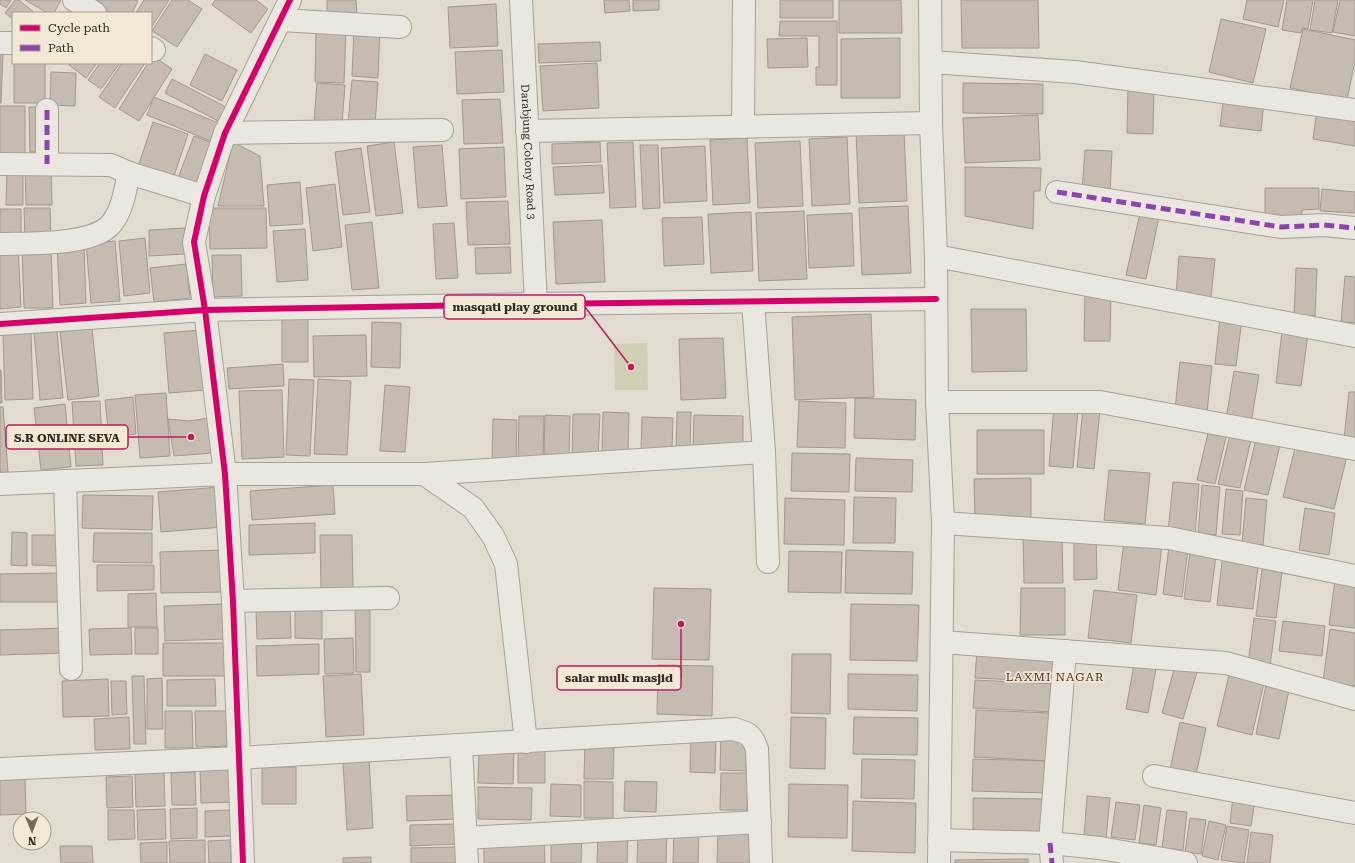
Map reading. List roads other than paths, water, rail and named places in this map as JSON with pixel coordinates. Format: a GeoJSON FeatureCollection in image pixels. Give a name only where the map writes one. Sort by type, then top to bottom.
{"type":"FeatureCollection","features":[{"type":"Feature","properties":{"kind":"street"},"geometry":{"type":"LineString","coordinates":[[63,12],[74,0],[93,12]]}},
{"type":"Feature","properties":{"kind":"street"},"geometry":{"type":"LineString","coordinates":[[243,863],[233,601],[225,474],[205,310],[194,242],[204,196],[225,133],[290,0]]}},
{"type":"Feature","properties":{"kind":"street","name":"Darabjung Colony Road 3"},"geometry":{"type":"LineString","coordinates":[[521,0],[536,304]]}},
{"type":"Feature","properties":{"kind":"street"},"geometry":{"type":"LineString","coordinates":[[743,127],[744,0]]}},
{"type":"Feature","properties":{"kind":"street"},"geometry":{"type":"LineString","coordinates":[[930,0],[931,124],[936,256],[937,402],[943,523],[939,863]]}},
{"type":"Feature","properties":{"kind":"street"},"geometry":{"type":"LineString","coordinates":[[281,20],[400,27]]}},
{"type":"Feature","properties":{"kind":"street"},"geometry":{"type":"LineString","coordinates":[[0,43],[12,43]]}},
{"type":"Feature","properties":{"kind":"street"},"geometry":{"type":"LineString","coordinates":[[931,62],[1075,72],[1355,110]]}},
{"type":"Feature","properties":{"kind":"street"},"geometry":{"type":"LineString","coordinates":[[47,110],[47,164]]}},
{"type":"Feature","properties":{"kind":"street"},"geometry":{"type":"LineString","coordinates":[[527,130],[931,124]]}},
{"type":"Feature","properties":{"kind":"street"},"geometry":{"type":"LineString","coordinates":[[225,133],[442,130]]}},
{"type":"Feature","properties":{"kind":"street"},"geometry":{"type":"LineString","coordinates":[[0,164],[111,165],[130,174],[204,196]]}},
{"type":"Feature","properties":{"kind":"street"},"geometry":{"type":"LineString","coordinates":[[0,244],[68,241],[103,230],[112,224],[118,212],[130,174]]}},
{"type":"Feature","properties":{"kind":"street"},"geometry":{"type":"LineString","coordinates":[[1057,192],[1281,227],[1324,225],[1355,228]]}},
{"type":"Feature","properties":{"kind":"street"},"geometry":{"type":"LineString","coordinates":[[936,256],[1355,336]]}},
{"type":"Feature","properties":{"kind":"street"},"geometry":{"type":"LineString","coordinates":[[0,324],[205,310],[936,299]]}},
{"type":"Feature","properties":{"kind":"street"},"geometry":{"type":"LineString","coordinates":[[753,302],[764,452],[768,562]]}},
{"type":"Feature","properties":{"kind":"street"},"geometry":{"type":"LineString","coordinates":[[937,402],[1100,402],[1355,449]]}},
{"type":"Feature","properties":{"kind":"street"},"geometry":{"type":"LineString","coordinates":[[0,484],[225,474],[424,474],[764,452]]}},
{"type":"Feature","properties":{"kind":"street"},"geometry":{"type":"LineString","coordinates":[[424,474],[473,508],[493,536],[506,564],[526,742]]}},
{"type":"Feature","properties":{"kind":"street"},"geometry":{"type":"LineString","coordinates":[[65,481],[71,669]]}},
{"type":"Feature","properties":{"kind":"street"},"geometry":{"type":"LineString","coordinates":[[943,523],[1169,538],[1355,576]]}},
{"type":"Feature","properties":{"kind":"street"},"geometry":{"type":"LineString","coordinates":[[233,601],[388,598]]}},
{"type":"Feature","properties":{"kind":"street"},"geometry":{"type":"LineString","coordinates":[[942,642],[1226,663],[1355,699]]}},
{"type":"Feature","properties":{"kind":"street"},"geometry":{"type":"LineString","coordinates":[[1051,853],[1065,651]]}},
{"type":"Feature","properties":{"kind":"street"},"geometry":{"type":"LineString","coordinates":[[0,769],[238,758],[734,729],[746,732],[753,738],[757,749],[761,863]]}},
{"type":"Feature","properties":{"kind":"street"},"geometry":{"type":"LineString","coordinates":[[461,745],[467,863]]}},
{"type":"Feature","properties":{"kind":"street"},"geometry":{"type":"LineString","coordinates":[[1154,776],[1355,813]]}},
{"type":"Feature","properties":{"kind":"street"},"geometry":{"type":"LineString","coordinates":[[466,838],[760,822]]}},
{"type":"Feature","properties":{"kind":"street"},"geometry":{"type":"LineString","coordinates":[[939,840],[1051,853],[1100,855],[1186,863]]}},
{"type":"Feature","properties":{"kind":"place","name":"masqati play ground"},"geometry":{"type":"Point","coordinates":[631,367]}},
{"type":"Feature","properties":{"kind":"place","name":"S.R ONLINE SEVA"},"geometry":{"type":"Point","coordinates":[191,437]}},
{"type":"Feature","properties":{"kind":"place","name":"salar mulk masjid"},"geometry":{"type":"Point","coordinates":[681,624]}},
{"type":"Feature","properties":{"kind":"district","name":"LAXMI NAGAR"},"geometry":{"type":"Point","coordinates":[1055,677]}}]}
